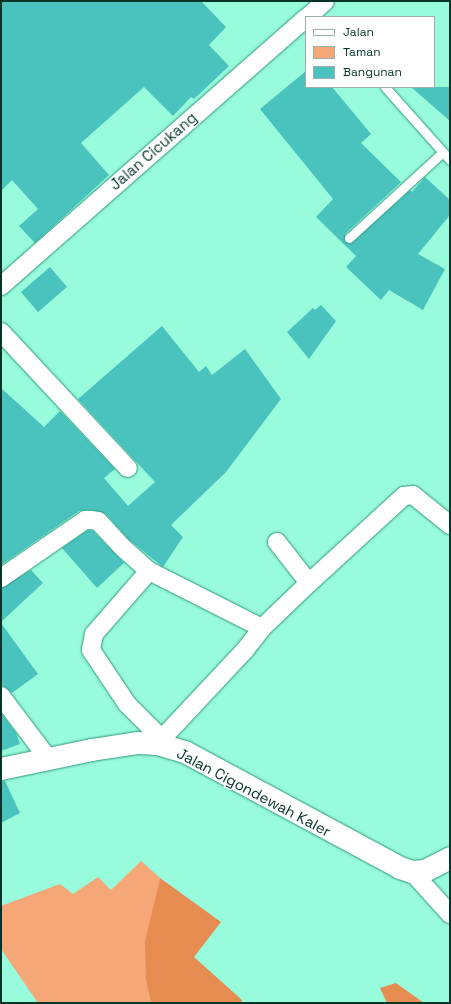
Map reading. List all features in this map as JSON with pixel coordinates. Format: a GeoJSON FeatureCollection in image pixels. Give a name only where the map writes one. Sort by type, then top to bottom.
{"type":"FeatureCollection","features":[{"type":"Feature","properties":{"kind":"main road","name":"Jalan Cigondewah Kaler"},"geometry":{"type":"LineString","coordinates":[[1,769],[46,758],[159,741],[185,752],[302,817],[412,872]]}},
{"type":"Feature","properties":{"kind":"main road"},"geometry":{"type":"LineString","coordinates":[[412,872],[433,869],[450,858]]}},
{"type":"Feature","properties":{"kind":"street","name":"Jalan Cicukang"},"geometry":{"type":"LineString","coordinates":[[1,286],[305,22]]}},
{"type":"Feature","properties":{"kind":"street"},"geometry":{"type":"LineString","coordinates":[[1,332],[128,468]]}},
{"type":"Feature","properties":{"kind":"street"},"geometry":{"type":"LineString","coordinates":[[149,571],[94,634],[91,650],[127,704],[159,741],[245,650],[262,628],[404,496],[413,496],[450,525]]}},
{"type":"Feature","properties":{"kind":"street"},"geometry":{"type":"LineString","coordinates":[[1,578],[85,520],[98,521],[121,546],[149,571],[262,628]]}},
{"type":"Feature","properties":{"kind":"street"},"geometry":{"type":"LineString","coordinates":[[277,542],[309,583]]}},
{"type":"Feature","properties":{"kind":"street"},"geometry":{"type":"LineString","coordinates":[[1,696],[46,758]]}},
{"type":"Feature","properties":{"kind":"street"},"geometry":{"type":"LineString","coordinates":[[412,872],[450,914]]}},
{"type":"Feature","properties":{"kind":"lane"},"geometry":{"type":"LineString","coordinates":[[386,88],[450,160]]}},
{"type":"Feature","properties":{"kind":"lane"},"geometry":{"type":"LineString","coordinates":[[349,238],[443,152]]}},
{"type":"Feature","properties":{"kind":"green space"},"geometry":{"type":"Polygon","coordinates":[[[141,861],[160,878],[154,904],[146,981],[151,1003],[38,1003],[1,949],[1,906],[60,884],[73,894],[98,877],[111,890],[141,861]]]}},
{"type":"Feature","properties":{"kind":"shaded area"},"geometry":{"type":"Polygon","coordinates":[[[160,878],[221,922],[194,957],[242,1000],[241,1003],[151,1003],[146,981],[145,942],[160,878]]]}},
{"type":"Feature","properties":{"kind":"shaded area"},"geometry":{"type":"Polygon","coordinates":[[[396,983],[424,1003],[387,1003],[380,988],[396,983]]]}},
{"type":"Feature","properties":{"kind":"building"},"geometry":{"type":"Polygon","coordinates":[[[1,1],[201,1],[226,27],[209,45],[229,66],[194,99],[191,97],[173,116],[144,87],[81,143],[109,175],[35,243],[19,226],[38,209],[12,180],[1,191],[1,1]]]}},
{"type":"Feature","properties":{"kind":"building"},"geometry":{"type":"Polygon","coordinates":[[[305,72],[305,88],[333,88],[371,134],[361,143],[401,182],[345,234],[345,242],[353,242],[410,190],[412,192],[425,177],[450,200],[450,215],[418,254],[445,269],[423,310],[389,290],[381,300],[346,267],[356,256],[316,217],[333,199],[260,109],[305,72]]]}},
{"type":"Feature","properties":{"kind":"building"},"geometry":{"type":"Polygon","coordinates":[[[450,87],[450,121],[412,88],[450,87]]]}},
{"type":"Feature","properties":{"kind":"building"},"geometry":{"type":"Polygon","coordinates":[[[50,267],[67,287],[38,312],[21,292],[50,267]]]}},
{"type":"Feature","properties":{"kind":"building"},"geometry":{"type":"Polygon","coordinates":[[[321,305],[336,321],[309,359],[287,332],[313,308],[315,310],[321,305]]]}},
{"type":"Feature","properties":{"kind":"building"},"geometry":{"type":"Polygon","coordinates":[[[162,326],[199,372],[206,366],[212,375],[245,349],[281,399],[226,472],[171,525],[183,537],[163,567],[128,539],[106,514],[91,510],[79,511],[1,565],[1,388],[44,427],[60,411],[115,469],[104,478],[128,506],[155,482],[78,399],[162,326]]]}},
{"type":"Feature","properties":{"kind":"building"},"geometry":{"type":"Polygon","coordinates":[[[88,530],[93,531],[124,563],[97,588],[62,548],[88,530]]]}},
{"type":"Feature","properties":{"kind":"building"},"geometry":{"type":"Polygon","coordinates":[[[31,570],[43,583],[1,622],[1,588],[31,570]]]}},
{"type":"Feature","properties":{"kind":"building"},"geometry":{"type":"Polygon","coordinates":[[[1,623],[38,674],[12,693],[1,684],[1,623]]]}},
{"type":"Feature","properties":{"kind":"building"},"geometry":{"type":"Polygon","coordinates":[[[1,713],[16,733],[20,744],[1,751],[1,713]]]}},
{"type":"Feature","properties":{"kind":"building"},"geometry":{"type":"Polygon","coordinates":[[[1,781],[5,781],[20,813],[1,823],[1,781]]]}}]}
